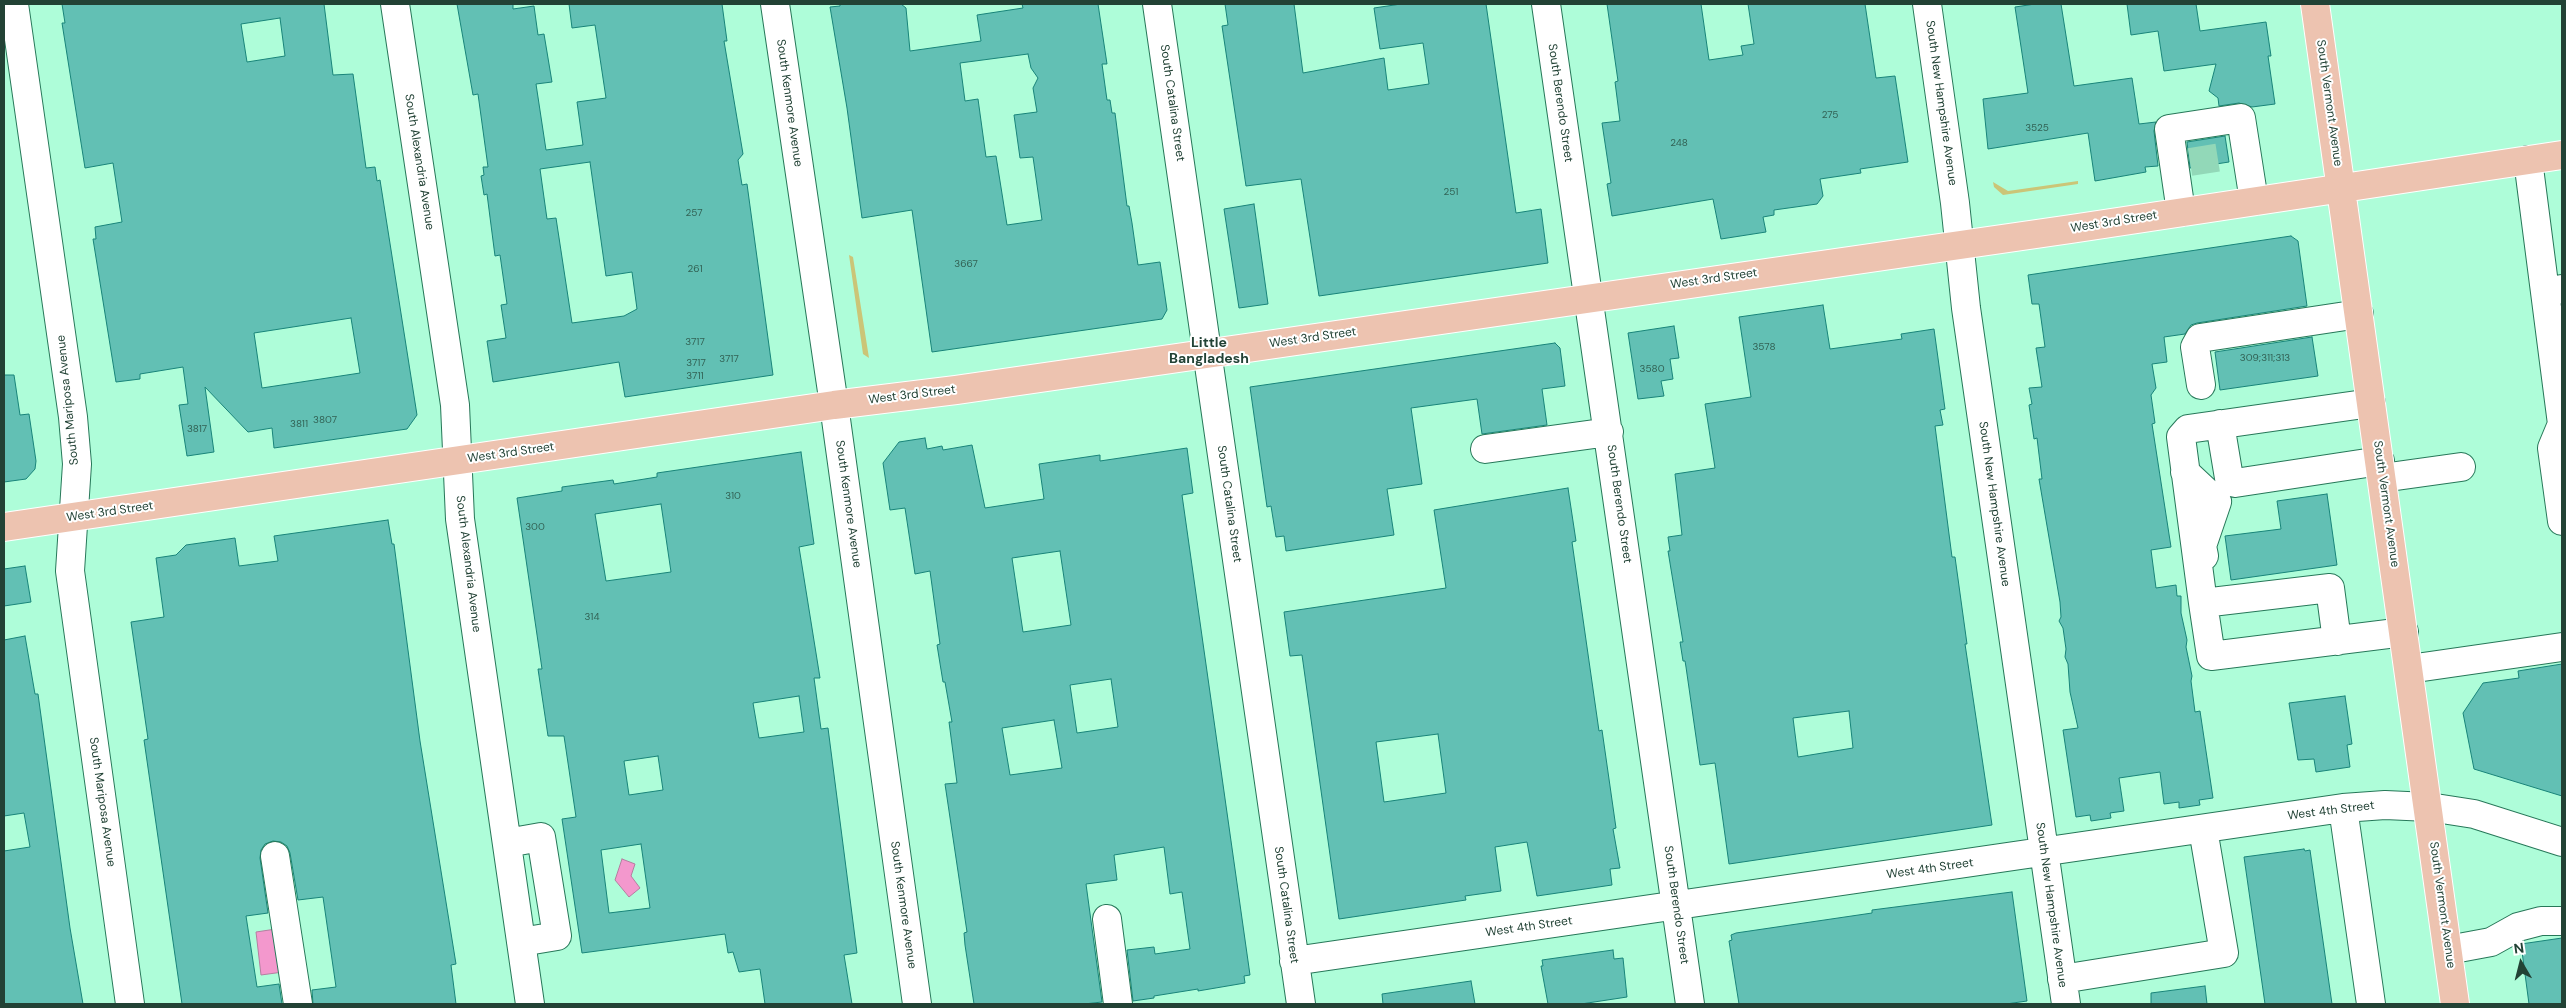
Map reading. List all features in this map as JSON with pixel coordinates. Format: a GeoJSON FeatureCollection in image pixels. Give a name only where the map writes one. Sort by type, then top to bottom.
{"type":"FeatureCollection","features":[{"type":"Feature","properties":{"kind":"main road","name":"South Vermont Avenue"},"geometry":{"type":"LineString","coordinates":[[2315,4],[2456,1004]]}},
{"type":"Feature","properties":{"kind":"main road","name":"West 3rd Street"},"geometry":{"type":"LineString","coordinates":[[4,527],[834,405],[956,390],[2181,212],[2562,155]]}},
{"type":"Feature","properties":{"kind":"street","name":"South Mariposa Avenue"},"geometry":{"type":"LineString","coordinates":[[14,4],[73,417],[77,464],[70,571],[130,1004]]}},
{"type":"Feature","properties":{"kind":"street","name":"South Alexandria Avenue"},"geometry":{"type":"LineString","coordinates":[[395,4],[455,405],[460,519],[530,1004]]}},
{"type":"Feature","properties":{"kind":"street","name":"South Kenmore Avenue"},"geometry":{"type":"LineString","coordinates":[[775,4],[834,405],[917,1004]]}},
{"type":"Feature","properties":{"kind":"street","name":"South Catalina Street"},"geometry":{"type":"LineString","coordinates":[[1158,4],[1301,1004]]}},
{"type":"Feature","properties":{"kind":"street","name":"South Berendo Street"},"geometry":{"type":"LineString","coordinates":[[1546,4],[1690,1004]]}},
{"type":"Feature","properties":{"kind":"street","name":"South New Hampshire Avenue"},"geometry":{"type":"LineString","coordinates":[[1927,4],[1959,244],[1968,327],[2064,991]]}},
{"type":"Feature","properties":{"kind":"street"},"geometry":{"type":"LineString","coordinates":[[2181,212],[2181,155],[2169,130],[2242,118],[2236,146],[2254,201]]}},
{"type":"Feature","properties":{"kind":"street"},"geometry":{"type":"LineString","coordinates":[[2528,160],[2554,290],[2562,424],[2552,448],[2562,521]]}},
{"type":"Feature","properties":{"kind":"street"},"geometry":{"type":"LineString","coordinates":[[2201,385],[2195,347],[2200,338],[2360,314]]}},
{"type":"Feature","properties":{"kind":"street"},"geometry":{"type":"LineString","coordinates":[[2371,403],[2188,429],[2181,437],[2203,604],[2211,656],[2404,632]]}},
{"type":"Feature","properties":{"kind":"street"},"geometry":{"type":"LineString","coordinates":[[2220,424],[2229,478],[2234,483],[2381,469],[2461,467]]}},
{"type":"Feature","properties":{"kind":"street"},"geometry":{"type":"LineString","coordinates":[[1485,449],[1609,432]]}},
{"type":"Feature","properties":{"kind":"street"},"geometry":{"type":"LineString","coordinates":[[2186,472],[2217,502],[2202,546],[2206,573],[2225,589],[2317,577],[2330,588],[2337,641]]}},
{"type":"Feature","properties":{"kind":"street"},"geometry":{"type":"LineString","coordinates":[[2203,604],[2330,588]]}},
{"type":"Feature","properties":{"kind":"street"},"geometry":{"type":"LineString","coordinates":[[2409,669],[2562,647]]}},
{"type":"Feature","properties":{"kind":"street","name":"West 4th Street"},"geometry":{"type":"LineString","coordinates":[[1294,961],[2343,808],[2385,805],[2429,807],[2474,814],[2562,842]]}},
{"type":"Feature","properties":{"kind":"street"},"geometry":{"type":"LineString","coordinates":[[2343,808],[2371,1004]]}},
{"type":"Feature","properties":{"kind":"street"},"geometry":{"type":"LineString","coordinates":[[2064,991],[2224,953],[2203,829]]}},
{"type":"Feature","properties":{"kind":"street"},"geometry":{"type":"LineString","coordinates":[[506,843],[542,837],[550,889],[557,936],[521,942]]}},
{"type":"Feature","properties":{"kind":"street"},"geometry":{"type":"LineString","coordinates":[[275,856],[298,1004]]}},
{"type":"Feature","properties":{"kind":"street"},"geometry":{"type":"LineString","coordinates":[[514,896],[550,889]]}},
{"type":"Feature","properties":{"kind":"street"},"geometry":{"type":"LineString","coordinates":[[1107,919],[1118,1004]]}},
{"type":"Feature","properties":{"kind":"street"},"geometry":{"type":"LineString","coordinates":[[2448,950],[2491,942],[2518,927],[2541,921],[2562,921]]}},
{"type":"Feature","properties":{"kind":"shaded area"},"geometry":{"type":"Polygon","coordinates":[[[2078,181],[2078,184],[2003,195],[1994,187],[1993,182],[2008,191],[2078,181]]]}},
{"type":"Feature","properties":{"kind":"shaded area"},"geometry":{"type":"Polygon","coordinates":[[[849,255],[853,257],[869,358],[863,354],[849,255]]]}},
{"type":"Feature","properties":{"kind":"shaded area"},"geometry":{"type":"Polygon","coordinates":[[[622,859],[635,864],[631,876],[640,888],[629,897],[615,880],[622,859]]]}},
{"type":"Feature","properties":{"kind":"shaded area"},"geometry":{"type":"Polygon","coordinates":[[[276,929],[283,972],[261,975],[256,932],[276,929]]]}},
{"type":"Feature","properties":{"kind":"building"},"geometry":{"type":"Polygon","coordinates":[[[62,4],[324,4],[333,75],[353,74],[366,168],[375,167],[377,181],[380,180],[417,415],[407,429],[274,448],[272,428],[248,432],[205,387],[214,452],[187,456],[179,405],[188,404],[183,367],[140,374],[140,379],[116,382],[93,239],[96,239],[95,227],[122,222],[113,163],[85,168],[62,23],[65,23],[62,4]],[[280,18],[241,24],[247,62],[285,56],[280,18]],[[351,318],[254,333],[262,388],[360,373],[351,318]]]}},
{"type":"Feature","properties":{"kind":"building"},"geometry":{"type":"Polygon","coordinates":[[[457,4],[513,4],[513,9],[534,6],[538,35],[544,34],[552,82],[536,84],[546,150],[583,145],[577,102],[606,98],[595,25],[572,28],[569,4],[722,4],[727,41],[724,41],[743,154],[738,160],[742,185],[747,184],[773,375],[625,397],[619,362],[493,382],[487,341],[506,338],[501,305],[507,304],[500,255],[495,256],[487,194],[484,195],[481,176],[484,175],[483,167],[488,167],[478,94],[473,95],[457,4]],[[590,162],[540,169],[547,219],[556,218],[572,323],[624,316],[637,309],[632,272],[606,276],[590,162]]]}},
{"type":"Feature","properties":{"kind":"building"},"geometry":{"type":"Polygon","coordinates":[[[840,4],[901,4],[906,8],[910,51],[981,41],[977,15],[1023,8],[1022,4],[1098,4],[1107,64],[1102,64],[1107,100],[1110,100],[1112,113],[1115,113],[1127,206],[1129,206],[1138,265],[1160,262],[1167,310],[1162,319],[932,352],[912,210],[862,218],[847,108],[830,7],[840,6],[840,4]],[[1028,54],[960,63],[965,101],[978,99],[986,157],[996,156],[1007,225],[1042,220],[1033,157],[1020,158],[1014,115],[1037,112],[1033,88],[1038,78],[1031,68],[1028,54]]]}},
{"type":"Feature","properties":{"kind":"building"},"geometry":{"type":"Polygon","coordinates":[[[1225,4],[1294,4],[1303,73],[1384,58],[1388,90],[1429,84],[1423,43],[1380,49],[1374,8],[1401,4],[1486,4],[1516,213],[1541,209],[1548,263],[1319,296],[1301,179],[1246,186],[1222,26],[1228,25],[1225,4]]]}},
{"type":"Feature","properties":{"kind":"building"},"geometry":{"type":"Polygon","coordinates":[[[1607,4],[1701,4],[1709,60],[1743,55],[1741,46],[1754,44],[1748,4],[1865,4],[1876,78],[1895,76],[1908,162],[1860,169],[1861,173],[1820,179],[1823,196],[1817,204],[1774,210],[1774,215],[1763,217],[1766,232],[1721,239],[1713,199],[1612,216],[1607,184],[1611,183],[1602,123],[1620,121],[1615,82],[1618,81],[1607,4]]]}},
{"type":"Feature","properties":{"kind":"building"},"geometry":{"type":"Polygon","coordinates":[[[2035,4],[2061,4],[2074,86],[2132,78],[2139,124],[2156,122],[2154,131],[2158,166],[2145,167],[2146,172],[2095,181],[2088,133],[1988,149],[1983,99],[2028,93],[2015,7],[2035,4]]]}},
{"type":"Feature","properties":{"kind":"building"},"geometry":{"type":"Polygon","coordinates":[[[2127,4],[2196,4],[2200,31],[2266,22],[2271,56],[2268,56],[2275,104],[2252,107],[2239,103],[2219,106],[2218,98],[2209,91],[2216,64],[2164,71],[2158,31],[2131,35],[2127,4]]]}},
{"type":"Feature","properties":{"kind":"building"},"geometry":{"type":"Polygon","coordinates":[[[2225,136],[2229,162],[2190,168],[2187,142],[2225,136]]]}},
{"type":"Feature","properties":{"kind":"building"},"geometry":{"type":"Polygon","coordinates":[[[1254,204],[1268,304],[1239,308],[1224,209],[1254,204]]]}},
{"type":"Feature","properties":{"kind":"building"},"geometry":{"type":"Polygon","coordinates":[[[2291,236],[2298,241],[2307,306],[2191,325],[2185,334],[2164,337],[2167,362],[2152,364],[2156,388],[2151,395],[2155,423],[2152,424],[2171,547],[2151,550],[2156,588],[2176,585],[2177,596],[2181,596],[2181,613],[2187,640],[2186,647],[2192,676],[2195,712],[2200,711],[2213,798],[2199,800],[2200,805],[2179,808],[2179,802],[2164,804],[2160,772],[2119,778],[2124,811],[2110,813],[2111,818],[2091,821],[2090,815],[2076,817],[2063,730],[2078,728],[2070,692],[2063,628],[2059,621],[2061,617],[2060,602],[2039,479],[2042,479],[2037,438],[2034,439],[2029,405],[2032,404],[2029,388],[2042,387],[2036,348],[2045,347],[2039,304],[2032,304],[2028,275],[2291,236]]]}},
{"type":"Feature","properties":{"kind":"building"},"geometry":{"type":"Polygon","coordinates":[[[1823,305],[1830,349],[1902,339],[1901,334],[1934,329],[1945,409],[1940,410],[1943,425],[1935,426],[1952,557],[1955,557],[1967,644],[1965,644],[1992,825],[1729,864],[1715,763],[1700,765],[1686,667],[1685,661],[1683,661],[1680,642],[1683,642],[1668,551],[1670,551],[1668,537],[1682,535],[1675,474],[1715,468],[1705,404],[1751,397],[1739,317],[1823,305]],[[1849,711],[1793,718],[1798,757],[1853,748],[1849,711]]]}},
{"type":"Feature","properties":{"kind":"building"},"geometry":{"type":"Polygon","coordinates":[[[1674,326],[1679,358],[1670,359],[1673,379],[1661,381],[1664,396],[1638,399],[1628,333],[1674,326]]]}},
{"type":"Feature","properties":{"kind":"building"},"geometry":{"type":"Polygon","coordinates":[[[2312,337],[2318,376],[2220,390],[2215,352],[2312,337]]]}},
{"type":"Feature","properties":{"kind":"building"},"geometry":{"type":"Polygon","coordinates":[[[1555,343],[1560,348],[1565,386],[1542,389],[1547,425],[1482,434],[1477,399],[1411,408],[1422,484],[1387,489],[1394,535],[1286,551],[1284,536],[1276,537],[1271,506],[1267,507],[1250,387],[1555,343]]]}},
{"type":"Feature","properties":{"kind":"building"},"geometry":{"type":"Polygon","coordinates":[[[4,375],[14,375],[20,415],[29,414],[36,461],[35,469],[26,479],[4,482],[4,375]]]}},
{"type":"Feature","properties":{"kind":"building"},"geometry":{"type":"Polygon","coordinates":[[[925,438],[927,449],[942,446],[943,450],[972,445],[985,508],[1044,499],[1039,464],[1100,455],[1100,461],[1187,448],[1193,493],[1182,495],[1250,975],[1244,976],[1245,983],[1154,996],[1154,998],[1133,1001],[1127,950],[1154,947],[1155,954],[1190,949],[1182,892],[1170,894],[1164,847],[1114,855],[1117,880],[1086,884],[1102,1002],[1084,1004],[974,1004],[965,945],[964,933],[967,932],[945,784],[957,783],[949,722],[952,722],[937,645],[940,644],[930,571],[915,574],[905,508],[890,510],[883,463],[899,442],[925,438]],[[1060,551],[1012,558],[1023,632],[1071,625],[1060,551]],[[1111,679],[1070,685],[1077,733],[1118,727],[1111,679]],[[1054,720],[1002,728],[1010,775],[1062,768],[1054,720]]]}},
{"type":"Feature","properties":{"kind":"building"},"geometry":{"type":"Polygon","coordinates":[[[801,452],[814,544],[799,547],[820,678],[814,678],[821,729],[828,728],[857,953],[844,955],[852,1004],[765,1004],[760,969],[739,972],[733,952],[728,953],[725,934],[582,953],[562,819],[576,817],[564,736],[548,736],[538,669],[542,669],[517,498],[562,491],[562,487],[613,480],[614,484],[657,477],[657,473],[801,452]],[[661,504],[595,514],[606,581],[671,572],[661,504]],[[799,696],[753,703],[759,738],[804,732],[799,696]],[[658,756],[624,761],[629,795],[663,790],[658,756]],[[641,844],[601,850],[609,913],[650,908],[641,844]]]}},
{"type":"Feature","properties":{"kind":"building"},"geometry":{"type":"Polygon","coordinates":[[[1568,488],[1576,541],[1572,542],[1599,731],[1602,730],[1616,828],[1613,829],[1620,868],[1610,869],[1612,885],[1537,896],[1527,842],[1495,847],[1501,891],[1465,896],[1466,900],[1339,919],[1302,655],[1290,656],[1284,612],[1446,588],[1434,510],[1568,488]],[[1438,734],[1376,742],[1384,802],[1446,793],[1438,734]]]}},
{"type":"Feature","properties":{"kind":"building"},"geometry":{"type":"Polygon","coordinates":[[[2327,494],[2337,565],[2231,580],[2225,536],[2281,529],[2277,501],[2327,494]]]}},
{"type":"Feature","properties":{"kind":"building"},"geometry":{"type":"Polygon","coordinates":[[[388,520],[392,544],[394,544],[420,741],[456,964],[451,965],[456,1004],[313,1004],[312,990],[336,987],[323,897],[298,900],[290,853],[287,846],[281,842],[273,841],[265,844],[261,850],[260,858],[268,913],[246,916],[257,987],[279,984],[282,1004],[182,1004],[144,740],[148,739],[131,622],[164,617],[156,558],[176,555],[186,545],[235,538],[239,566],[278,561],[274,536],[388,520]]]}},
{"type":"Feature","properties":{"kind":"building"},"geometry":{"type":"Polygon","coordinates":[[[25,566],[31,602],[4,606],[4,569],[25,566]]]}},
{"type":"Feature","properties":{"kind":"building"},"geometry":{"type":"Polygon","coordinates":[[[25,636],[35,694],[38,694],[70,928],[83,1004],[4,1004],[4,851],[30,847],[24,813],[4,816],[4,640],[25,636]]]}},
{"type":"Feature","properties":{"kind":"building"},"geometry":{"type":"Polygon","coordinates":[[[2562,664],[2562,796],[2474,769],[2463,713],[2483,683],[2519,678],[2518,671],[2562,664]]]}},
{"type":"Feature","properties":{"kind":"building"},"geometry":{"type":"Polygon","coordinates":[[[2345,696],[2352,744],[2347,745],[2350,767],[2316,772],[2314,759],[2298,760],[2289,703],[2345,696]]]}},
{"type":"Feature","properties":{"kind":"building"},"geometry":{"type":"Polygon","coordinates":[[[2304,849],[2305,851],[2310,850],[2332,1004],[2265,1004],[2244,857],[2304,849]]]}},
{"type":"Feature","properties":{"kind":"building"},"geometry":{"type":"Polygon","coordinates":[[[2012,892],[2027,1001],[2006,1004],[1739,1004],[1729,941],[1732,940],[1731,935],[1872,913],[1872,910],[2012,892]]]}},
{"type":"Feature","properties":{"kind":"building"},"geometry":{"type":"Polygon","coordinates":[[[2562,938],[2562,1004],[2529,1004],[2521,944],[2562,938]]]}},
{"type":"Feature","properties":{"kind":"building"},"geometry":{"type":"Polygon","coordinates":[[[1613,950],[1614,959],[1623,958],[1627,997],[1581,1004],[1548,1004],[1541,966],[1543,966],[1542,960],[1613,950]]]}},
{"type":"Feature","properties":{"kind":"building"},"geometry":{"type":"Polygon","coordinates":[[[1471,981],[1475,1004],[1383,1004],[1382,994],[1471,981]]]}},
{"type":"Feature","properties":{"kind":"building"},"geometry":{"type":"Polygon","coordinates":[[[2205,986],[2207,1004],[2151,1004],[2151,993],[2205,986]]]}},
{"type":"Feature","properties":{"kind":"tunnel"},"geometry":{"type":"LineString","coordinates":[[2190,162],[2228,156]]}},
{"type":"Feature","properties":{"kind":"district","name":"Little Bangladesh"},"geometry":{"type":"Point","coordinates":[1209,352]}}]}
